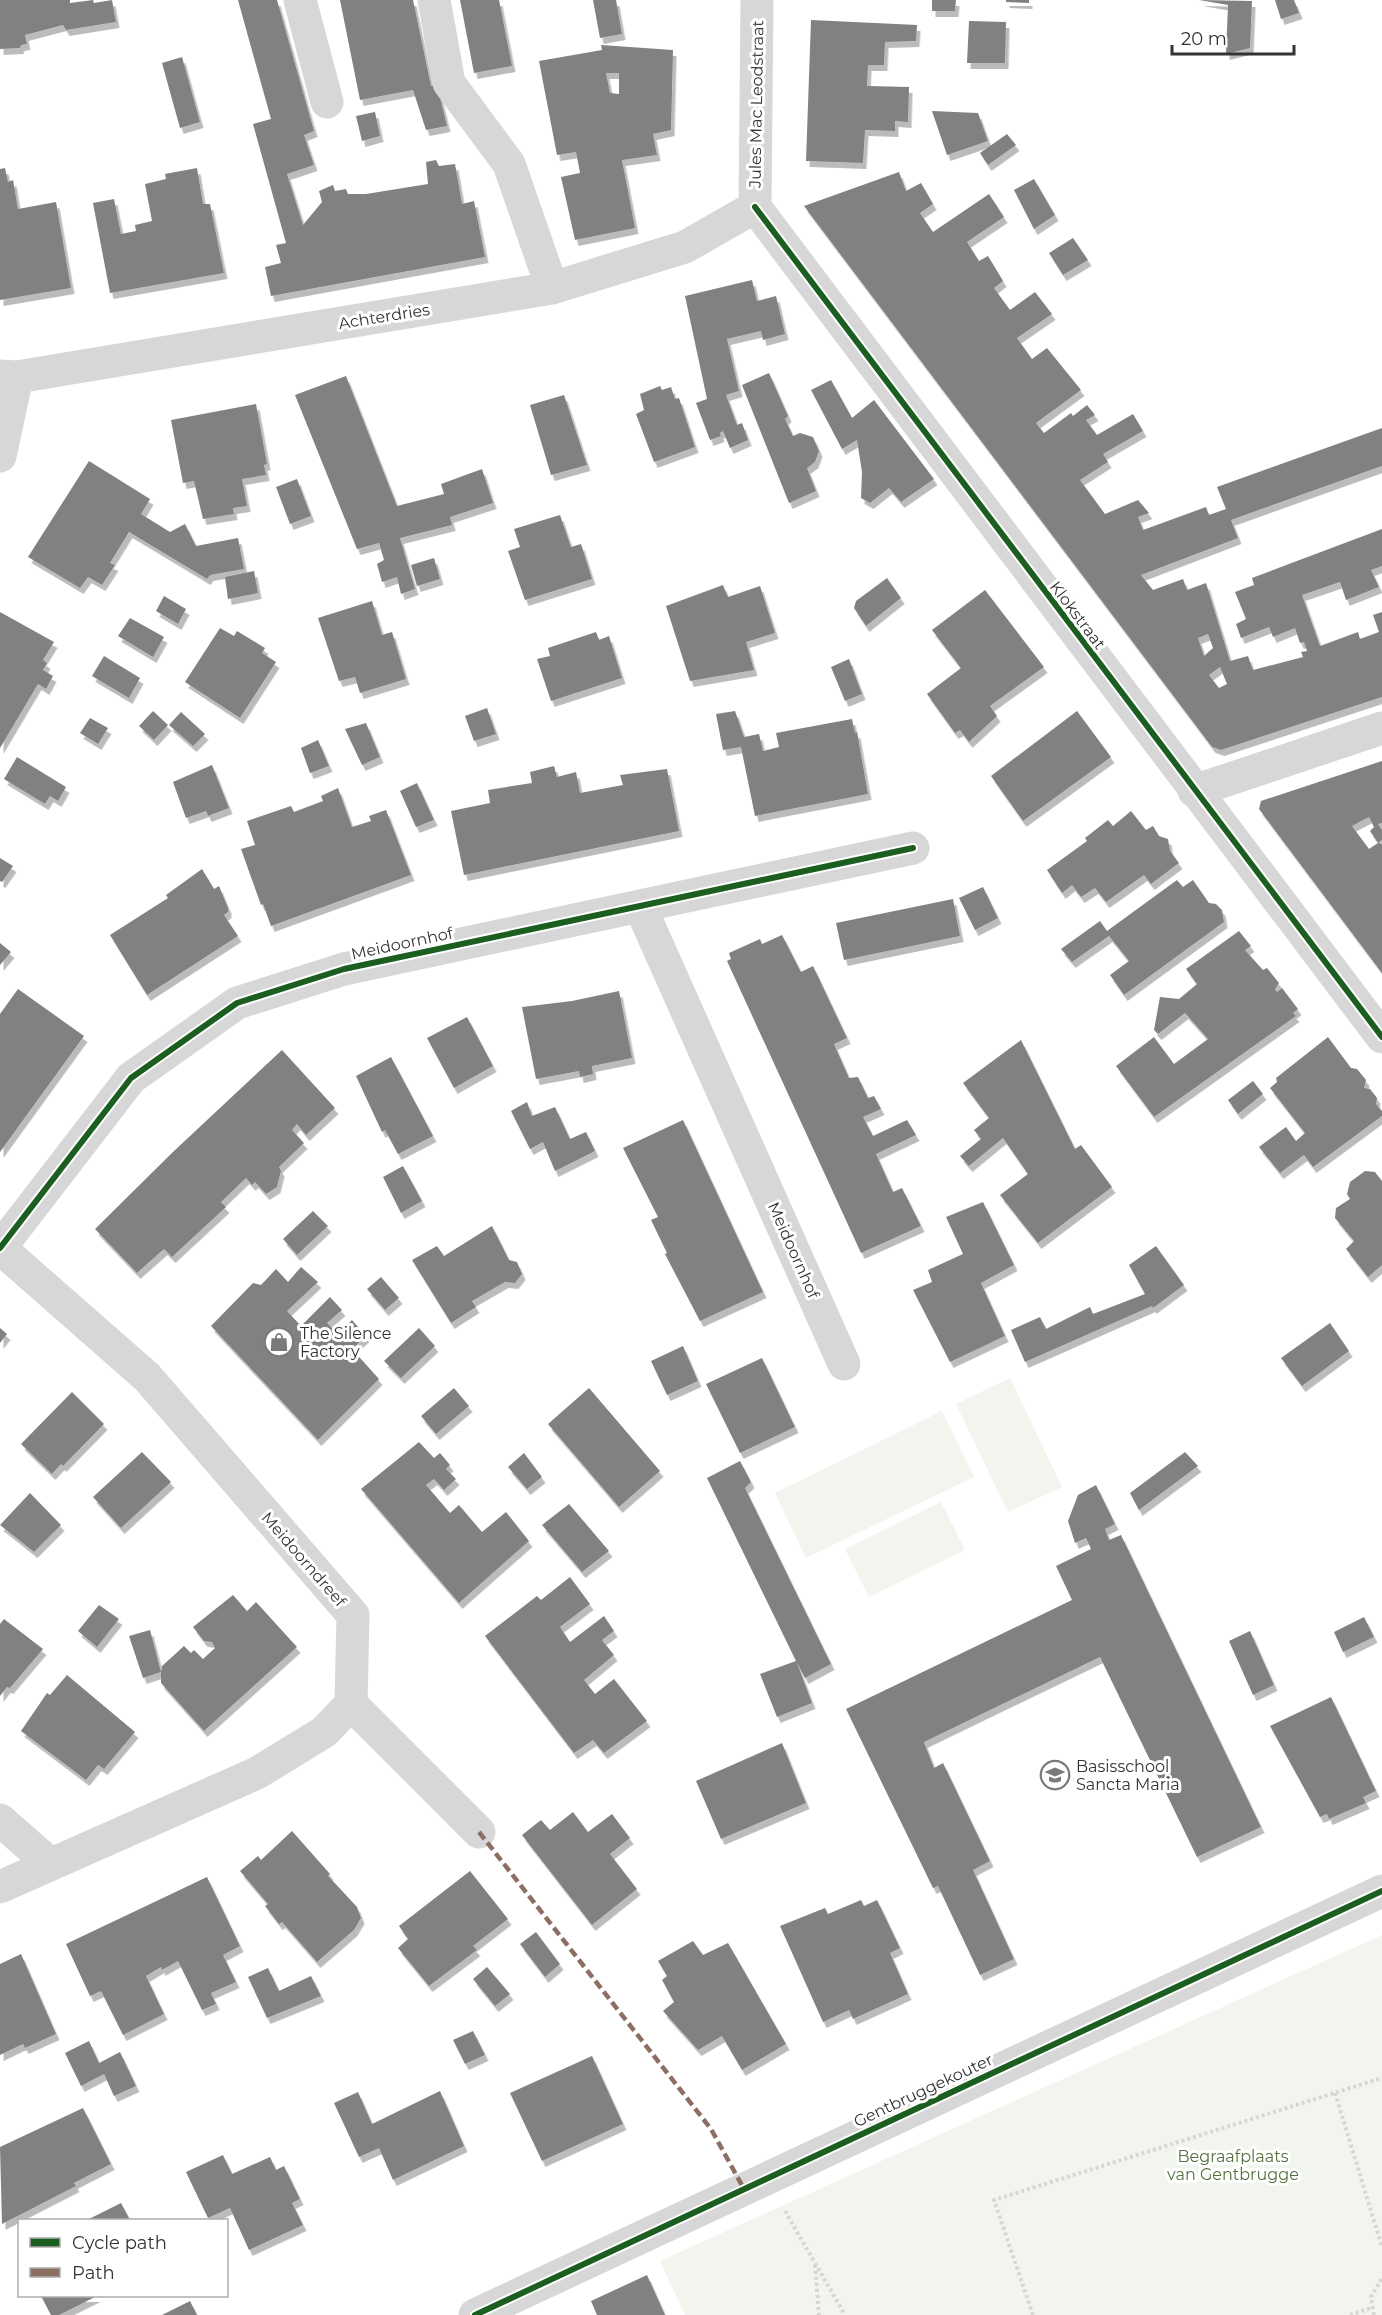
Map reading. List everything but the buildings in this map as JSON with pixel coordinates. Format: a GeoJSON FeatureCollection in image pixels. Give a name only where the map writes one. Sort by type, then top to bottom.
{"type":"FeatureCollection","features":[{"type":"Feature","properties":{"kind":"street"},"geometry":{"type":"LineString","coordinates":[[300,0],[327,102]]}},
{"type":"Feature","properties":{"kind":"street"},"geometry":{"type":"LineString","coordinates":[[434,0],[448,83],[508,164],[552,288]]}},
{"type":"Feature","properties":{"kind":"street","name":"Jules Mac Leodstraat"},"geometry":{"type":"LineString","coordinates":[[755,207],[757,0]]}},
{"type":"Feature","properties":{"kind":"street","name":"Achterdries"},"geometry":{"type":"LineString","coordinates":[[8,376],[552,288],[685,247],[755,207]]}},
{"type":"Feature","properties":{"kind":"street","name":"Klokstraat"},"geometry":{"type":"LineString","coordinates":[[755,207],[1382,1037]]}},
{"type":"Feature","properties":{"kind":"street"},"geometry":{"type":"LineString","coordinates":[[0,456],[8,376]]}},
{"type":"Feature","properties":{"kind":"street"},"geometry":{"type":"LineString","coordinates":[[1194,791],[1382,728]]}},
{"type":"Feature","properties":{"kind":"street","name":"Meidoornhof"},"geometry":{"type":"LineString","coordinates":[[0,1248],[130,1078],[237,1003],[344,969],[913,848]]}},
{"type":"Feature","properties":{"kind":"street","name":"Meidoornhof"},"geometry":{"type":"LineString","coordinates":[[640,906],[844,1364]]}},
{"type":"Feature","properties":{"kind":"street","name":"Meidoorndreef"},"geometry":{"type":"LineString","coordinates":[[0,1248],[147,1377],[352,1615],[351,1704]]}},
{"type":"Feature","properties":{"kind":"street"},"geometry":{"type":"LineString","coordinates":[[0,1887],[49,1863],[257,1773],[324,1732],[351,1704],[479,1832]]}},
{"type":"Feature","properties":{"kind":"street"},"geometry":{"type":"LineString","coordinates":[[0,1820],[49,1863]]}},
{"type":"Feature","properties":{"kind":"street","name":"Gentbruggekouter"},"geometry":{"type":"LineString","coordinates":[[476,2315],[1382,1891]]}},
{"type":"Feature","properties":{"kind":"path"},"geometry":{"type":"LineString","coordinates":[[1033,2315],[994,2200],[1382,2078]]}},
{"type":"Feature","properties":{"kind":"path"},"geometry":{"type":"LineString","coordinates":[[1335,2093],[1382,2247]]}},
{"type":"Feature","properties":{"kind":"path"},"geometry":{"type":"LineString","coordinates":[[766,2179],[845,2315]]}},
{"type":"Feature","properties":{"kind":"path"},"geometry":{"type":"LineString","coordinates":[[814,2261],[819,2315]]}},
{"type":"Feature","properties":{"kind":"path"},"geometry":{"type":"LineString","coordinates":[[1374,2315],[1371,2308],[1375,2287],[1382,2278]]}},
{"type":"Feature","properties":{"kind":"path"},"geometry":{"type":"LineString","coordinates":[[1350,2315],[1371,2308]]}},
{"type":"Feature","properties":{"kind":"green space"},"geometry":{"type":"Polygon","coordinates":[[[1010,1378],[1062,1487],[1008,1512],[956,1404],[1010,1378]]]}},
{"type":"Feature","properties":{"kind":"green space"},"geometry":{"type":"Polygon","coordinates":[[[942,1411],[974,1477],[806,1558],[775,1493],[942,1411]]]}},
{"type":"Feature","properties":{"kind":"green space"},"geometry":{"type":"Polygon","coordinates":[[[941,1502],[965,1550],[869,1597],[845,1549],[941,1502]]]}},
{"type":"Feature","properties":{"kind":"green space","name":"Begraafplaats van Gentbrugge"},"geometry":{"type":"Polygon","coordinates":[[[1382,1935],[1382,2315],[685,2315],[660,2261],[1382,1935]]]}},
{"type":"Feature","properties":{"kind":"marked path"},"geometry":{"type":"LineString","coordinates":[[479,1832],[711,2129],[744,2189]]}},
{"type":"Feature","properties":{"kind":"cycle path"},"geometry":{"type":"LineString","coordinates":[[755,207],[1382,1037]]}},
{"type":"Feature","properties":{"kind":"cycle path"},"geometry":{"type":"LineString","coordinates":[[0,1248],[131,1078],[237,1003],[344,969],[913,848]]}},
{"type":"Feature","properties":{"kind":"cycle path"},"geometry":{"type":"LineString","coordinates":[[475,2315],[1382,1891]]}},
{"type":"Feature","properties":{"kind":"place","name":"The Silence Factory"},"geometry":{"type":"Point","coordinates":[279,1342]}},
{"type":"Feature","properties":{"kind":"place","name":"Basisschool Sancta Maria"},"geometry":{"type":"Point","coordinates":[1055,1775]}}]}
